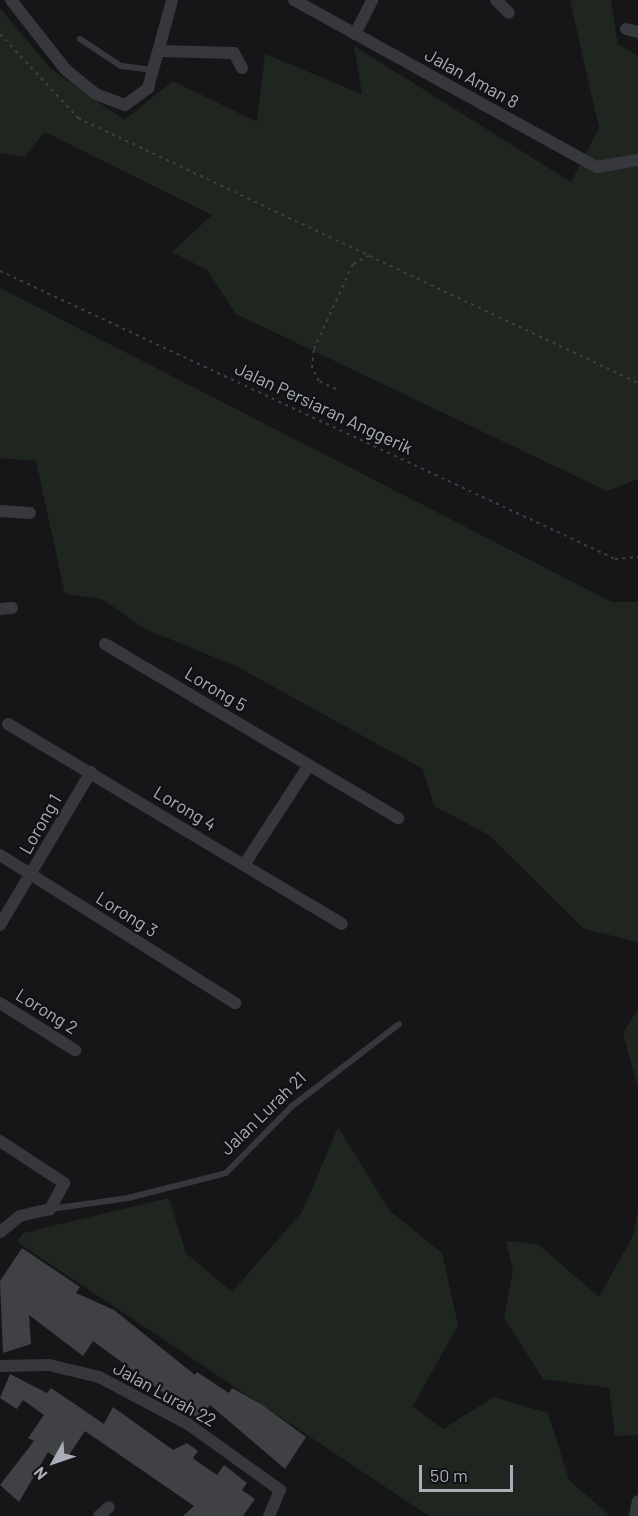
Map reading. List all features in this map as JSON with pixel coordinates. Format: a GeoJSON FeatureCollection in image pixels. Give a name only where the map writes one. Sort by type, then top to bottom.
{"type":"FeatureCollection","features":[{"type":"Feature","properties":{"kind":"street"},"geometry":{"type":"LineString","coordinates":[[11,0],[66,70],[107,99],[125,105],[136,102],[153,70],[172,0]]}},
{"type":"Feature","properties":{"kind":"street","name":"Jalan Aman 8"},"geometry":{"type":"LineString","coordinates":[[294,0],[597,167],[638,160]]}},
{"type":"Feature","properties":{"kind":"street"},"geometry":{"type":"LineString","coordinates":[[355,34],[372,0]]}},
{"type":"Feature","properties":{"kind":"street"},"geometry":{"type":"LineString","coordinates":[[496,0],[509,13]]}},
{"type":"Feature","properties":{"kind":"street"},"geometry":{"type":"LineString","coordinates":[[160,51],[234,53],[242,68]]}},
{"type":"Feature","properties":{"kind":"street"},"geometry":{"type":"LineString","coordinates":[[0,511],[30,513]]}},
{"type":"Feature","properties":{"kind":"street","name":"Lorong 5"},"geometry":{"type":"LineString","coordinates":[[105,644],[398,818]]}},
{"type":"Feature","properties":{"kind":"street","name":"Lorong 4"},"geometry":{"type":"LineString","coordinates":[[8,724],[342,924]]}},
{"type":"Feature","properties":{"kind":"street"},"geometry":{"type":"LineString","coordinates":[[244,865],[309,765]]}},
{"type":"Feature","properties":{"kind":"street","name":"Lorong 1"},"geometry":{"type":"LineString","coordinates":[[0,925],[91,772]]}},
{"type":"Feature","properties":{"kind":"street","name":"Lorong 3"},"geometry":{"type":"LineString","coordinates":[[0,855],[235,1003]]}},
{"type":"Feature","properties":{"kind":"street","name":"Lorong 2"},"geometry":{"type":"LineString","coordinates":[[0,1003],[75,1050]]}},
{"type":"Feature","properties":{"kind":"street"},"geometry":{"type":"LineString","coordinates":[[0,1142],[58,1176],[64,1183],[50,1209]]}},
{"type":"Feature","properties":{"kind":"street","name":"Jalan Lurah 21"},"geometry":{"type":"LineString","coordinates":[[0,1232],[20,1216],[50,1209]]}},
{"type":"Feature","properties":{"kind":"street","name":"Jalan Lurah 22"},"geometry":{"type":"LineString","coordinates":[[0,1365],[49,1365],[99,1377],[188,1424],[267,1478],[281,1498],[268,1516]]}},
{"type":"Feature","properties":{"kind":"street"},"geometry":{"type":"LineString","coordinates":[[635,1516],[638,1501]]}},
{"type":"Feature","properties":{"kind":"street"},"geometry":{"type":"LineString","coordinates":[[99,1516],[109,1507]]}},
{"type":"Feature","properties":{"kind":"lane"},"geometry":{"type":"LineString","coordinates":[[80,39],[121,66],[153,70]]}},
{"type":"Feature","properties":{"kind":"lane","name":"Jalan Lurah 21"},"geometry":{"type":"LineString","coordinates":[[50,1209],[128,1198],[226,1173],[291,1107],[399,1024]]}},
{"type":"Feature","properties":{"kind":"path"},"geometry":{"type":"LineString","coordinates":[[0,34],[78,118],[638,383]]}},
{"type":"Feature","properties":{"kind":"path"},"geometry":{"type":"LineString","coordinates":[[336,389],[319,381],[312,368],[314,349],[353,264],[370,255]]}},
{"type":"Feature","properties":{"kind":"path","name":"Jalan Persiaran Anggerik"},"geometry":{"type":"LineString","coordinates":[[0,271],[615,559],[638,556]]}},
{"type":"Feature","properties":{"kind":"shaded area"},"geometry":{"type":"Polygon","coordinates":[[[570,0],[611,0],[618,44],[638,56],[638,479],[607,491],[236,314],[207,270],[172,252],[212,215],[45,132],[24,157],[0,153],[0,8],[51,69],[124,120],[173,81],[257,122],[265,54],[362,94],[354,46],[571,182],[599,128],[570,0]]]}},
{"type":"Feature","properties":{"kind":"shaded area"},"geometry":{"type":"Polygon","coordinates":[[[0,288],[612,602],[638,602],[638,942],[584,929],[489,835],[434,806],[423,769],[236,666],[145,629],[102,599],[65,594],[36,461],[0,458],[0,288]]]}},
{"type":"Feature","properties":{"kind":"shaded area"},"geometry":{"type":"Polygon","coordinates":[[[638,1009],[638,1088],[623,1033],[638,1009]]]}},
{"type":"Feature","properties":{"kind":"shaded area"},"geometry":{"type":"Polygon","coordinates":[[[338,1127],[389,1210],[442,1253],[458,1325],[413,1406],[443,1429],[494,1397],[548,1413],[569,1480],[610,1516],[429,1516],[17,1242],[23,1233],[169,1198],[186,1253],[232,1292],[302,1212],[338,1127]]]}},
{"type":"Feature","properties":{"kind":"shaded area"},"geometry":{"type":"Polygon","coordinates":[[[638,1208],[638,1435],[615,1436],[609,1388],[543,1379],[504,1318],[513,1270],[506,1241],[538,1244],[599,1297],[634,1234],[638,1208]]]}},
{"type":"Feature","properties":{"kind":"building"},"geometry":{"type":"Polygon","coordinates":[[[22,1248],[80,1287],[76,1293],[114,1310],[195,1375],[197,1372],[229,1393],[232,1388],[261,1404],[306,1437],[285,1469],[210,1405],[200,1420],[93,1341],[83,1356],[29,1315],[31,1344],[3,1353],[0,1281],[22,1248]]]}},
{"type":"Feature","properties":{"kind":"building"},"geometry":{"type":"Polygon","coordinates":[[[10,1374],[47,1393],[51,1388],[104,1424],[113,1407],[173,1450],[187,1443],[198,1451],[193,1458],[217,1475],[224,1465],[247,1483],[242,1490],[255,1499],[243,1516],[183,1516],[194,1506],[85,1431],[69,1455],[60,1449],[55,1457],[48,1452],[19,1502],[0,1485],[34,1441],[28,1438],[44,1415],[23,1400],[17,1409],[0,1398],[10,1374]]]}}]}
